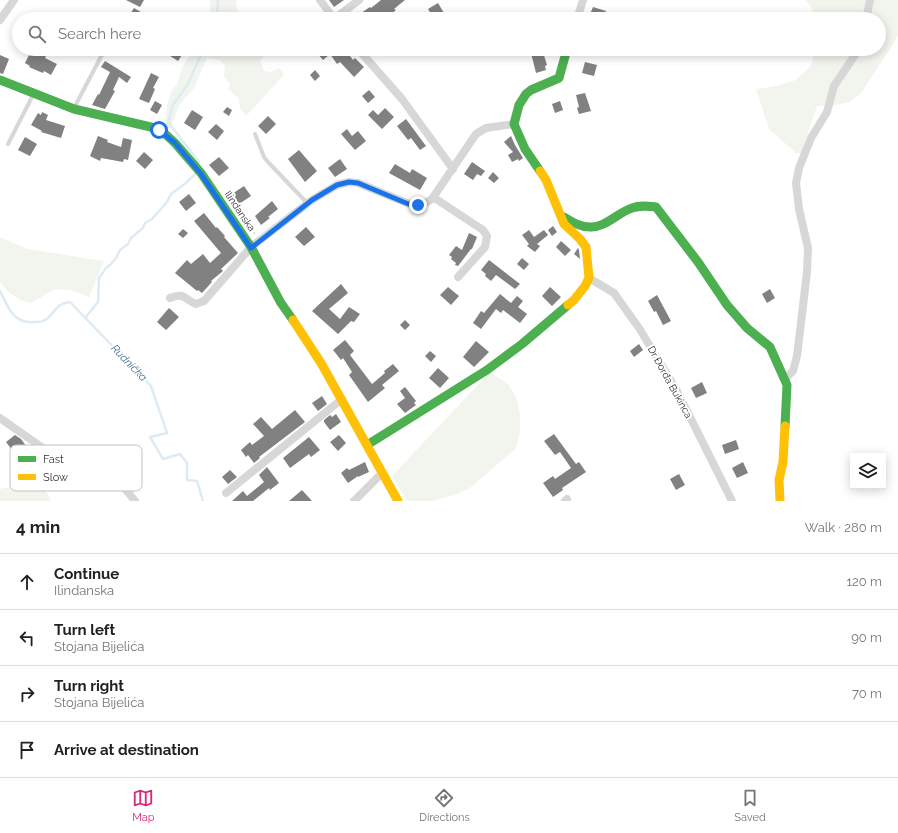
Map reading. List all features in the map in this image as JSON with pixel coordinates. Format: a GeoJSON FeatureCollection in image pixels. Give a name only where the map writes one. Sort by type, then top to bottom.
{"type":"FeatureCollection","features":[{"type":"Feature","properties":{"kind":"street"},"geometry":{"type":"LineString","coordinates":[[0,20],[14,0]]}},
{"type":"Feature","properties":{"kind":"street"},"geometry":{"type":"LineString","coordinates":[[320,0],[329,12]]}},
{"type":"Feature","properties":{"kind":"street"},"geometry":{"type":"LineString","coordinates":[[343,12],[359,0]]}},
{"type":"Feature","properties":{"kind":"street"},"geometry":{"type":"LineString","coordinates":[[579,12],[583,0]]}},
{"type":"Feature","properties":{"kind":"street"},"geometry":{"type":"LineString","coordinates":[[867,12],[870,0]]}},
{"type":"Feature","properties":{"kind":"street"},"geometry":{"type":"LineString","coordinates":[[364,56],[402,99],[453,169]]}},
{"type":"Feature","properties":{"kind":"street"},"geometry":{"type":"LineString","coordinates":[[367,445],[486,370],[522,344],[574,300],[585,286],[589,278],[586,247],[580,238],[564,224],[546,180],[525,149],[514,124],[519,105],[526,94],[531,90],[559,78],[565,56]]}},
{"type":"Feature","properties":{"kind":"street"},"geometry":{"type":"LineString","coordinates":[[785,380],[793,371],[797,356],[807,272],[808,248],[799,209],[796,183],[799,168],[812,138],[827,112],[834,86],[854,56]]}},
{"type":"Feature","properties":{"kind":"street","name":"Ilindanska"},"geometry":{"type":"LineString","coordinates":[[0,80],[74,108],[155,128],[170,137],[195,166],[255,245],[281,302],[321,363],[398,501]]}},
{"type":"Feature","properties":{"kind":"street"},"geometry":{"type":"LineString","coordinates":[[170,298],[175,296],[183,296],[196,304],[204,301],[255,245],[308,204],[337,185],[349,182],[358,183],[412,205],[426,203],[433,197],[476,134],[486,128],[514,124]]}},
{"type":"Feature","properties":{"kind":"street"},"geometry":{"type":"LineString","coordinates":[[433,197],[483,230],[487,236],[485,248],[458,277]]}},
{"type":"Feature","properties":{"kind":"street"},"geometry":{"type":"LineString","coordinates":[[560,214],[573,224],[593,228],[600,227],[627,210],[635,207],[651,205],[656,206],[698,262],[727,306],[747,328],[770,347],[787,385],[783,462],[779,480],[780,501]]}},
{"type":"Feature","properties":{"kind":"street","name":"Dr Đorđa Bukinca"},"geometry":{"type":"LineString","coordinates":[[589,278],[614,293],[639,328],[676,389],[732,501]]}},
{"type":"Feature","properties":{"kind":"street"},"geometry":{"type":"LineString","coordinates":[[226,493],[342,399]]}},
{"type":"Feature","properties":{"kind":"street"},"geometry":{"type":"LineString","coordinates":[[0,418],[39,445]]}},
{"type":"Feature","properties":{"kind":"street"},"geometry":{"type":"LineString","coordinates":[[354,501],[382,472]]}},
{"type":"Feature","properties":{"kind":"street"},"geometry":{"type":"LineString","coordinates":[[128,491],[135,501]]}},
{"type":"Feature","properties":{"kind":"lane"},"geometry":{"type":"LineString","coordinates":[[74,108],[101,56]]}},
{"type":"Feature","properties":{"kind":"lane"},"geometry":{"type":"LineString","coordinates":[[8,144],[34,94]]}},
{"type":"Feature","properties":{"kind":"lane"},"geometry":{"type":"LineString","coordinates":[[255,134],[264,157],[308,204]]}},
{"type":"Feature","properties":{"kind":"path"},"geometry":{"type":"LineString","coordinates":[[247,223],[256,235],[255,245]]}},
{"type":"Feature","properties":{"kind":"shaded area"},"geometry":{"type":"Polygon","coordinates":[[[210,0],[236,0],[238,12],[210,12],[210,0]]]}},
{"type":"Feature","properties":{"kind":"shaded area"},"geometry":{"type":"Polygon","coordinates":[[[806,0],[898,0],[898,36],[886,55],[886,12],[814,12],[806,0]]]}},
{"type":"Feature","properties":{"kind":"shaded area"},"geometry":{"type":"Polygon","coordinates":[[[189,56],[263,56],[260,61],[264,71],[271,72],[280,68],[284,75],[246,116],[240,108],[239,99],[228,89],[230,84],[224,76],[225,66],[220,60],[207,58],[194,88],[180,104],[170,129],[165,126],[167,106],[171,92],[177,84],[182,68],[189,56]]]}},
{"type":"Feature","properties":{"kind":"shaded area"},"geometry":{"type":"Polygon","coordinates":[[[813,56],[885,56],[862,92],[850,102],[817,106],[801,153],[796,153],[769,129],[756,89],[777,86],[796,80],[811,66],[813,56]]]}},
{"type":"Feature","properties":{"kind":"shaded area"},"geometry":{"type":"Polygon","coordinates":[[[0,237],[27,249],[104,261],[89,297],[72,290],[56,289],[31,303],[20,300],[7,291],[0,282],[0,237]]]}},
{"type":"Feature","properties":{"kind":"shaded area"},"geometry":{"type":"Polygon","coordinates":[[[490,372],[509,385],[517,399],[520,415],[520,432],[516,448],[471,487],[457,494],[432,501],[407,501],[392,476],[490,372]]]}},
{"type":"Feature","properties":{"kind":"shaded area"},"geometry":{"type":"Polygon","coordinates":[[[10,487],[10,491],[46,491],[51,501],[0,501],[0,489],[10,487]]]}},
{"type":"Feature","properties":{"kind":"building"},"geometry":{"type":"Polygon","coordinates":[[[126,0],[144,0],[140,7],[126,0]]]}},
{"type":"Feature","properties":{"kind":"building"},"geometry":{"type":"Polygon","coordinates":[[[329,0],[344,0],[334,7],[329,0]]]}},
{"type":"Feature","properties":{"kind":"building"},"geometry":{"type":"Polygon","coordinates":[[[381,0],[405,0],[394,9],[396,10],[394,12],[362,12],[370,7],[371,8],[381,0]]]}},
{"type":"Feature","properties":{"kind":"building"},"geometry":{"type":"Polygon","coordinates":[[[438,3],[443,12],[430,12],[428,9],[438,3]]]}},
{"type":"Feature","properties":{"kind":"building"},"geometry":{"type":"Polygon","coordinates":[[[593,7],[606,11],[606,12],[591,12],[593,7]]]}},
{"type":"Feature","properties":{"kind":"building"},"geometry":{"type":"Polygon","coordinates":[[[134,8],[141,12],[131,12],[134,8]]]}},
{"type":"Feature","properties":{"kind":"building"},"geometry":{"type":"Polygon","coordinates":[[[0,55],[9,59],[3,74],[0,73],[0,55]]]}},
{"type":"Feature","properties":{"kind":"building"},"geometry":{"type":"Polygon","coordinates":[[[28,56],[46,56],[45,58],[57,64],[51,75],[44,71],[43,73],[29,67],[30,66],[25,63],[28,56]]]}},
{"type":"Feature","properties":{"kind":"building"},"geometry":{"type":"Polygon","coordinates":[[[170,56],[181,56],[178,61],[170,56]]]}},
{"type":"Feature","properties":{"kind":"building"},"geometry":{"type":"Polygon","coordinates":[[[320,56],[328,56],[323,60],[320,56]]]}},
{"type":"Feature","properties":{"kind":"building"},"geometry":{"type":"Polygon","coordinates":[[[331,56],[350,56],[353,60],[355,58],[364,67],[354,77],[340,62],[337,64],[331,56]]]}},
{"type":"Feature","properties":{"kind":"building"},"geometry":{"type":"Polygon","coordinates":[[[532,56],[544,56],[547,65],[545,66],[546,70],[536,73],[532,56]]]}},
{"type":"Feature","properties":{"kind":"building"},"geometry":{"type":"Polygon","coordinates":[[[105,61],[131,77],[127,83],[119,77],[113,90],[115,91],[105,109],[92,105],[98,94],[99,95],[110,72],[101,67],[105,61]]]}},
{"type":"Feature","properties":{"kind":"building"},"geometry":{"type":"Polygon","coordinates":[[[585,62],[597,65],[594,76],[582,73],[585,62]]]}},
{"type":"Feature","properties":{"kind":"building"},"geometry":{"type":"Polygon","coordinates":[[[315,70],[320,76],[315,81],[310,75],[315,70]]]}},
{"type":"Feature","properties":{"kind":"building"},"geometry":{"type":"Polygon","coordinates":[[[151,73],[159,77],[153,88],[155,89],[149,103],[139,99],[151,73]]]}},
{"type":"Feature","properties":{"kind":"building"},"geometry":{"type":"Polygon","coordinates":[[[369,90],[375,97],[368,103],[362,96],[369,90]]]}},
{"type":"Feature","properties":{"kind":"building"},"geometry":{"type":"Polygon","coordinates":[[[585,93],[591,111],[579,114],[576,95],[585,93]]]}},
{"type":"Feature","properties":{"kind":"building"},"geometry":{"type":"Polygon","coordinates":[[[155,101],[162,105],[157,114],[150,110],[155,101]]]}},
{"type":"Feature","properties":{"kind":"building"},"geometry":{"type":"Polygon","coordinates":[[[560,101],[563,110],[555,113],[552,104],[560,101]]]}},
{"type":"Feature","properties":{"kind":"building"},"geometry":{"type":"Polygon","coordinates":[[[227,107],[232,110],[229,116],[223,112],[227,107]]]}},
{"type":"Feature","properties":{"kind":"building"},"geometry":{"type":"Polygon","coordinates":[[[385,108],[394,117],[382,129],[368,115],[373,110],[378,115],[385,108]]]}},
{"type":"Feature","properties":{"kind":"building"},"geometry":{"type":"Polygon","coordinates":[[[192,110],[203,117],[195,130],[184,123],[192,110]]]}},
{"type":"Feature","properties":{"kind":"building"},"geometry":{"type":"Polygon","coordinates":[[[42,112],[48,115],[46,120],[65,126],[61,138],[41,132],[42,131],[31,125],[38,113],[41,115],[42,112]]]}},
{"type":"Feature","properties":{"kind":"building"},"geometry":{"type":"Polygon","coordinates":[[[268,116],[276,124],[266,134],[258,126],[268,116]]]}},
{"type":"Feature","properties":{"kind":"building"},"geometry":{"type":"Polygon","coordinates":[[[406,119],[426,146],[420,150],[411,138],[408,140],[397,126],[406,119]]]}},
{"type":"Feature","properties":{"kind":"building"},"geometry":{"type":"Polygon","coordinates":[[[216,124],[224,131],[217,140],[208,132],[216,124]]]}},
{"type":"Feature","properties":{"kind":"building"},"geometry":{"type":"Polygon","coordinates":[[[347,129],[352,136],[358,131],[366,141],[355,150],[341,134],[347,129]]]}},
{"type":"Feature","properties":{"kind":"building"},"geometry":{"type":"Polygon","coordinates":[[[98,136],[108,140],[107,142],[121,147],[123,138],[132,140],[128,160],[124,159],[123,162],[101,158],[100,161],[90,156],[98,136]]]}},
{"type":"Feature","properties":{"kind":"building"},"geometry":{"type":"Polygon","coordinates":[[[511,136],[523,158],[519,161],[518,159],[512,162],[508,155],[513,152],[504,142],[511,136]]]}},
{"type":"Feature","properties":{"kind":"building"},"geometry":{"type":"Polygon","coordinates":[[[25,137],[37,144],[30,156],[18,150],[25,137]]]}},
{"type":"Feature","properties":{"kind":"building"},"geometry":{"type":"Polygon","coordinates":[[[299,150],[317,171],[305,182],[288,159],[299,150]]]}},
{"type":"Feature","properties":{"kind":"building"},"geometry":{"type":"Polygon","coordinates":[[[144,152],[153,160],[145,169],[136,161],[144,152]]]}},
{"type":"Feature","properties":{"kind":"building"},"geometry":{"type":"Polygon","coordinates":[[[219,157],[229,168],[219,176],[209,165],[219,157]]]}},
{"type":"Feature","properties":{"kind":"building"},"geometry":{"type":"Polygon","coordinates":[[[340,159],[347,169],[335,177],[328,168],[340,159]]]}},
{"type":"Feature","properties":{"kind":"building"},"geometry":{"type":"Polygon","coordinates":[[[472,162],[485,171],[481,176],[477,174],[473,180],[464,174],[472,162]]]}},
{"type":"Feature","properties":{"kind":"building"},"geometry":{"type":"Polygon","coordinates":[[[395,164],[410,173],[412,169],[427,178],[420,190],[389,173],[395,164]]]}},
{"type":"Feature","properties":{"kind":"building"},"geometry":{"type":"Polygon","coordinates":[[[493,172],[499,178],[494,183],[488,178],[493,172]]]}},
{"type":"Feature","properties":{"kind":"building"},"geometry":{"type":"Polygon","coordinates":[[[244,186],[251,196],[239,204],[232,194],[244,186]]]}},
{"type":"Feature","properties":{"kind":"building"},"geometry":{"type":"Polygon","coordinates":[[[189,194],[196,203],[186,211],[179,202],[189,194]]]}},
{"type":"Feature","properties":{"kind":"building"},"geometry":{"type":"Polygon","coordinates":[[[272,201],[278,209],[261,225],[255,216],[272,201]]]}},
{"type":"Feature","properties":{"kind":"building"},"geometry":{"type":"Polygon","coordinates":[[[204,213],[238,253],[221,269],[223,271],[211,281],[212,282],[202,293],[198,290],[197,291],[175,273],[187,260],[191,264],[203,254],[210,263],[221,253],[194,221],[204,213]]]}},
{"type":"Feature","properties":{"kind":"building"},"geometry":{"type":"Polygon","coordinates":[[[553,226],[557,232],[552,236],[548,230],[553,226]]]}},
{"type":"Feature","properties":{"kind":"building"},"geometry":{"type":"Polygon","coordinates":[[[306,227],[315,237],[304,246],[295,237],[306,227]]]}},
{"type":"Feature","properties":{"kind":"building"},"geometry":{"type":"Polygon","coordinates":[[[183,229],[188,233],[183,238],[178,234],[183,229]]]}},
{"type":"Feature","properties":{"kind":"building"},"geometry":{"type":"Polygon","coordinates":[[[529,230],[534,237],[544,230],[548,235],[537,244],[540,246],[535,252],[527,246],[529,244],[522,235],[529,230]]]}},
{"type":"Feature","properties":{"kind":"building"},"geometry":{"type":"Polygon","coordinates":[[[469,233],[477,237],[472,249],[458,266],[455,265],[456,263],[449,255],[456,246],[462,250],[469,233]]]}},
{"type":"Feature","properties":{"kind":"building"},"geometry":{"type":"Polygon","coordinates":[[[561,241],[571,250],[565,256],[556,247],[561,241]]]}},
{"type":"Feature","properties":{"kind":"building"},"geometry":{"type":"Polygon","coordinates":[[[578,248],[579,250],[580,259],[574,254],[578,248]]]}},
{"type":"Feature","properties":{"kind":"building"},"geometry":{"type":"Polygon","coordinates":[[[522,258],[529,264],[524,270],[517,264],[522,258]]]}},
{"type":"Feature","properties":{"kind":"building"},"geometry":{"type":"Polygon","coordinates":[[[489,260],[520,284],[515,289],[496,275],[491,281],[481,270],[489,260]]]}},
{"type":"Feature","properties":{"kind":"building"},"geometry":{"type":"Polygon","coordinates":[[[341,284],[348,293],[329,309],[340,319],[349,307],[360,314],[354,322],[351,321],[338,334],[312,311],[341,284]]]}},
{"type":"Feature","properties":{"kind":"building"},"geometry":{"type":"Polygon","coordinates":[[[448,287],[459,296],[451,305],[440,295],[448,287]]]}},
{"type":"Feature","properties":{"kind":"building"},"geometry":{"type":"Polygon","coordinates":[[[550,287],[561,297],[552,306],[542,296],[550,287]]]}},
{"type":"Feature","properties":{"kind":"building"},"geometry":{"type":"Polygon","coordinates":[[[770,289],[775,298],[767,303],[762,294],[770,289]]]}},
{"type":"Feature","properties":{"kind":"building"},"geometry":{"type":"Polygon","coordinates":[[[500,294],[511,303],[517,296],[523,301],[518,307],[527,314],[520,323],[503,310],[501,313],[496,309],[481,329],[473,323],[481,311],[484,313],[500,294]]]}},
{"type":"Feature","properties":{"kind":"building"},"geometry":{"type":"Polygon","coordinates":[[[657,295],[671,321],[663,325],[656,311],[654,312],[648,301],[657,295]]]}},
{"type":"Feature","properties":{"kind":"building"},"geometry":{"type":"Polygon","coordinates":[[[169,308],[179,317],[166,330],[157,322],[169,308]]]}},
{"type":"Feature","properties":{"kind":"building"},"geometry":{"type":"Polygon","coordinates":[[[405,320],[410,325],[405,330],[400,325],[405,320]]]}},
{"type":"Feature","properties":{"kind":"building"},"geometry":{"type":"Polygon","coordinates":[[[345,340],[354,351],[350,355],[372,384],[393,364],[399,371],[382,385],[385,388],[368,402],[349,375],[352,372],[343,358],[341,360],[333,350],[345,340]]]}},
{"type":"Feature","properties":{"kind":"building"},"geometry":{"type":"Polygon","coordinates":[[[476,341],[489,352],[474,367],[463,357],[476,341]]]}},
{"type":"Feature","properties":{"kind":"building"},"geometry":{"type":"Polygon","coordinates":[[[639,344],[643,350],[634,357],[630,351],[639,344]]]}},
{"type":"Feature","properties":{"kind":"building"},"geometry":{"type":"Polygon","coordinates":[[[430,351],[436,356],[431,362],[425,356],[430,351]]]}},
{"type":"Feature","properties":{"kind":"building"},"geometry":{"type":"Polygon","coordinates":[[[438,368],[449,378],[440,388],[429,378],[438,368]]]}},
{"type":"Feature","properties":{"kind":"building"},"geometry":{"type":"Polygon","coordinates":[[[702,382],[707,393],[696,398],[691,388],[702,382]]]}},
{"type":"Feature","properties":{"kind":"building"},"geometry":{"type":"Polygon","coordinates":[[[405,387],[416,401],[414,403],[416,405],[405,413],[397,404],[405,398],[400,391],[405,387]]]}},
{"type":"Feature","properties":{"kind":"building"},"geometry":{"type":"Polygon","coordinates":[[[322,396],[327,404],[318,411],[312,403],[322,396]]]}},
{"type":"Feature","properties":{"kind":"building"},"geometry":{"type":"Polygon","coordinates":[[[295,410],[305,422],[259,457],[260,458],[254,463],[248,455],[246,457],[241,450],[250,442],[252,445],[264,436],[253,424],[261,417],[272,429],[295,410]]]}},
{"type":"Feature","properties":{"kind":"building"},"geometry":{"type":"Polygon","coordinates":[[[336,414],[341,422],[330,430],[324,420],[330,415],[332,417],[336,414]]]}},
{"type":"Feature","properties":{"kind":"building"},"geometry":{"type":"Polygon","coordinates":[[[554,434],[576,464],[579,462],[586,472],[562,488],[563,490],[553,497],[543,483],[553,476],[555,479],[571,468],[560,452],[555,455],[544,441],[554,434]]]}},
{"type":"Feature","properties":{"kind":"building"},"geometry":{"type":"Polygon","coordinates":[[[15,435],[21,439],[25,445],[10,445],[10,447],[6,442],[15,435]]]}},
{"type":"Feature","properties":{"kind":"building"},"geometry":{"type":"Polygon","coordinates":[[[339,435],[346,443],[338,451],[330,442],[339,435]]]}},
{"type":"Feature","properties":{"kind":"building"},"geometry":{"type":"Polygon","coordinates":[[[309,437],[320,450],[311,457],[309,454],[290,468],[283,458],[309,437]]]}},
{"type":"Feature","properties":{"kind":"building"},"geometry":{"type":"Polygon","coordinates":[[[736,440],[739,449],[725,454],[722,445],[736,440]]]}},
{"type":"Feature","properties":{"kind":"building"},"geometry":{"type":"Polygon","coordinates":[[[365,462],[369,472],[358,476],[348,483],[341,473],[347,468],[349,470],[365,462]]]}},
{"type":"Feature","properties":{"kind":"building"},"geometry":{"type":"Polygon","coordinates":[[[743,462],[748,473],[737,478],[732,468],[743,462]]]}},
{"type":"Feature","properties":{"kind":"building"},"geometry":{"type":"Polygon","coordinates":[[[267,467],[279,483],[270,490],[269,488],[253,501],[232,501],[243,491],[247,496],[264,482],[259,475],[267,467]]]}},
{"type":"Feature","properties":{"kind":"building"},"geometry":{"type":"Polygon","coordinates":[[[230,470],[237,477],[228,484],[222,477],[230,470]]]}},
{"type":"Feature","properties":{"kind":"building"},"geometry":{"type":"Polygon","coordinates":[[[679,474],[685,485],[676,490],[670,479],[679,474]]]}},
{"type":"Feature","properties":{"kind":"building"},"geometry":{"type":"Polygon","coordinates":[[[302,490],[312,501],[289,501],[302,490]]]}},
{"type":"Feature","properties":{"kind":"waterway"},"geometry":{"type":"LineString","coordinates":[[217,12],[218,0]]}},
{"type":"Feature","properties":{"kind":"waterway"},"geometry":{"type":"LineString","coordinates":[[199,162],[168,122],[173,105],[188,84],[200,56]]}},
{"type":"Feature","properties":{"kind":"waterway"},"geometry":{"type":"LineString","coordinates":[[85,318],[98,302],[99,278],[106,268],[116,258],[120,250],[128,244],[131,238],[143,228],[145,223],[152,219],[167,202],[171,194],[186,183],[196,173]]}},
{"type":"Feature","properties":{"kind":"waterway","name":"Rudnička"},"geometry":{"type":"LineString","coordinates":[[0,291],[12,313],[16,317],[27,322],[43,321],[47,319],[60,305],[70,302],[151,386],[167,433],[150,437],[163,459],[180,454],[187,463],[187,480],[197,481],[203,501]]}},
{"type":"Feature","properties":{"kind":"traffic: fast"},"geometry":{"type":"LineString","coordinates":[[540,171],[525,149],[514,124],[519,105],[526,94],[531,90],[559,78],[565,56]]}},
{"type":"Feature","properties":{"kind":"traffic: fast"},"geometry":{"type":"LineString","coordinates":[[0,80],[74,109],[155,128],[163,132],[175,143],[201,173],[251,247],[281,303],[293,320]]}},
{"type":"Feature","properties":{"kind":"traffic: fast"},"geometry":{"type":"LineString","coordinates":[[564,217],[579,225],[595,227],[606,223],[632,208],[641,206],[656,207],[698,262],[727,305],[747,328],[770,347],[787,385],[785,426]]}},
{"type":"Feature","properties":{"kind":"traffic: fast"},"geometry":{"type":"LineString","coordinates":[[367,445],[487,370],[522,344],[568,305]]}},
{"type":"Feature","properties":{"kind":"traffic: slow"},"geometry":{"type":"LineString","coordinates":[[540,171],[546,180],[564,224],[586,247],[589,278],[585,286],[568,305]]}},
{"type":"Feature","properties":{"kind":"traffic: slow"},"geometry":{"type":"LineString","coordinates":[[293,320],[321,363],[398,501]]}},
{"type":"Feature","properties":{"kind":"traffic: slow"},"geometry":{"type":"LineString","coordinates":[[780,501],[779,480],[783,462],[785,426]]}},
{"type":"Feature","properties":{"kind":"route"},"geometry":{"type":"LineString","coordinates":[[159,130],[170,137],[201,174],[251,248],[312,200],[343,183],[358,183],[406,203],[418,205]]}}]}
